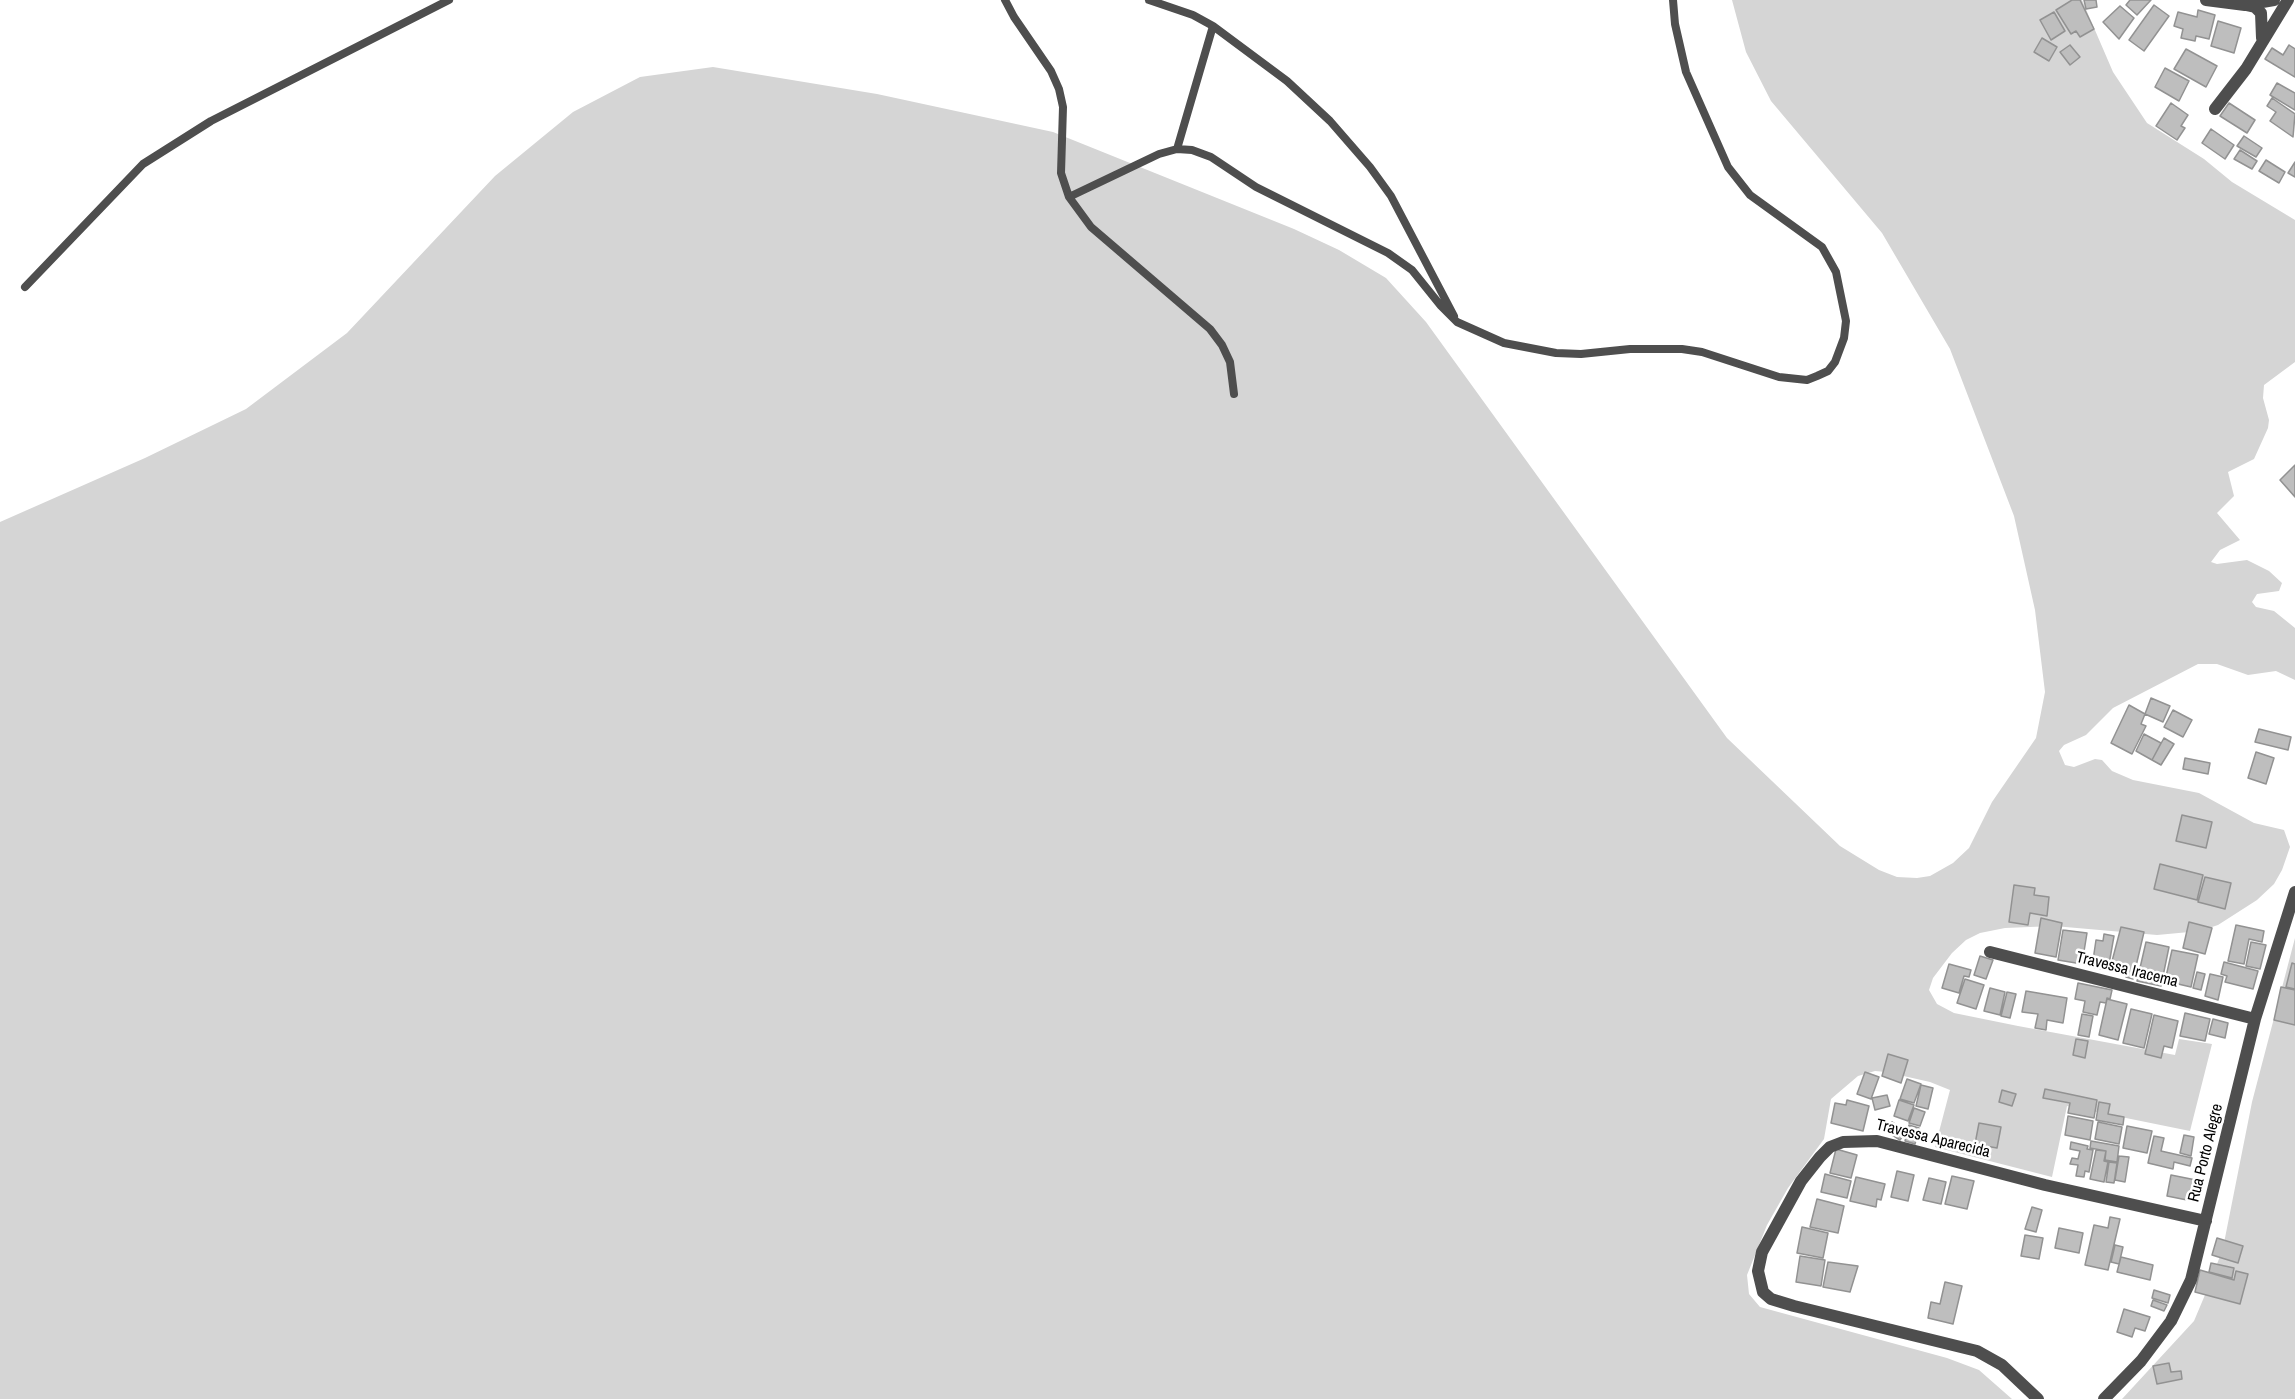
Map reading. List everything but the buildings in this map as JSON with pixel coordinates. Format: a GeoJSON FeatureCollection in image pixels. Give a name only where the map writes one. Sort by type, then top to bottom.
{"type":"FeatureCollection","features":[{"type":"Feature","properties":{"kind":"street"},"geometry":{"type":"LineString","coordinates":[[2206,0],[2255,7],[2262,18],[2260,48]]}},
{"type":"Feature","properties":{"kind":"street"},"geometry":{"type":"LineString","coordinates":[[2245,4],[2274,0]]}},
{"type":"Feature","properties":{"kind":"street"},"geometry":{"type":"LineString","coordinates":[[2215,109],[2260,48],[2288,0]]}},
{"type":"Feature","properties":{"kind":"street","name":"Rua Porto Alegre"},"geometry":{"type":"LineString","coordinates":[[2104,1399],[2141,1361],[2176,1311],[2191,1280],[2255,1019],[2295,892]]}},
{"type":"Feature","properties":{"kind":"street","name":"Travessa Iracema"},"geometry":{"type":"LineString","coordinates":[[1990,952],[2255,1019]]}},
{"type":"Feature","properties":{"kind":"street","name":"Travessa Aparecida"},"geometry":{"type":"LineString","coordinates":[[2038,1399],[2002,1365],[1977,1351],[1786,1304],[1770,1299],[1763,1292],[1758,1271],[1762,1252],[1801,1181],[1820,1157],[1830,1147],[1843,1142],[1876,1141],[2045,1185],[2206,1221]]}},
{"type":"Feature","properties":{"kind":"lane"},"geometry":{"type":"LineString","coordinates":[[25,287],[143,164],[211,121],[362,47],[449,0]]}},
{"type":"Feature","properties":{"kind":"lane"},"geometry":{"type":"LineString","coordinates":[[1005,0],[1051,71],[1059,89],[1063,107],[1061,173],[1069,197],[1091,227],[1209,329],[1222,345],[1230,362],[1234,394]]}},
{"type":"Feature","properties":{"kind":"lane"},"geometry":{"type":"LineString","coordinates":[[1149,0],[1193,15],[1213,26],[1294,87],[1330,121],[1370,167],[1410,227],[1457,322]]}},
{"type":"Feature","properties":{"kind":"lane"},"geometry":{"type":"LineString","coordinates":[[1069,197],[1134,164],[1177,149],[1192,150],[1211,157],[1256,187],[1388,253],[1412,270],[1457,322],[1504,343],[1556,353],[1603,354],[1630,350],[1682,349],[1702,352],[1795,380],[1818,376],[1828,371],[1835,362],[1844,338],[1846,321],[1841,288],[1834,266],[1822,247],[1750,195],[1728,167],[1686,72],[1675,24],[1673,0]]}},
{"type":"Feature","properties":{"kind":"lane"},"geometry":{"type":"LineString","coordinates":[[1177,149],[1213,26]]}},
{"type":"Feature","properties":{"kind":"shaded area"},"geometry":{"type":"Polygon","coordinates":[[[1732,0],[2082,0],[2113,72],[2147,123],[2204,159],[2232,182],[2295,220],[2295,362],[2264,385],[2263,398],[2269,420],[2268,428],[2254,459],[2228,472],[2234,496],[2217,513],[2240,540],[2220,550],[2211,562],[2217,564],[2247,560],[2269,571],[2282,583],[2279,591],[2257,594],[2252,602],[2256,607],[2274,611],[2295,628],[2295,680],[2276,671],[2248,675],[2217,664],[2198,664],[2113,708],[2086,735],[2064,745],[2059,751],[2065,765],[2074,767],[2095,759],[2102,760],[2112,771],[2133,780],[2199,793],[2254,823],[2284,830],[2290,847],[2282,870],[2274,884],[2257,900],[2218,925],[2200,931],[2157,935],[2054,926],[2005,928],[1980,933],[1966,940],[1952,953],[1933,978],[1929,990],[1937,1004],[1954,1013],[2018,1026],[2175,1055],[2179,1039],[2212,1044],[2190,1131],[2067,1106],[2052,1177],[1935,1147],[1950,1090],[1930,1082],[1886,1072],[1875,1071],[1858,1076],[1831,1099],[1824,1139],[1788,1188],[1767,1225],[1747,1275],[1749,1294],[1760,1307],[1947,1358],[1979,1370],[2012,1399],[0,1399],[0,522],[145,458],[246,409],[347,333],[495,176],[573,112],[640,77],[713,67],[877,94],[1053,132],[1294,229],[1339,250],[1386,278],[1426,322],[1727,738],[1840,846],[1879,870],[1897,877],[1917,878],[1930,876],[1953,863],[1969,848],[1992,802],[2036,738],[2045,692],[2035,610],[2014,516],[1950,349],[1882,233],[1771,101],[1746,52],[1732,0]]]}},
{"type":"Feature","properties":{"kind":"shaded area"},"geometry":{"type":"Polygon","coordinates":[[[2295,938],[2295,1399],[2122,1399],[2194,1321],[2210,1283],[2223,1248],[2252,1102],[2295,938]]]}}]}
